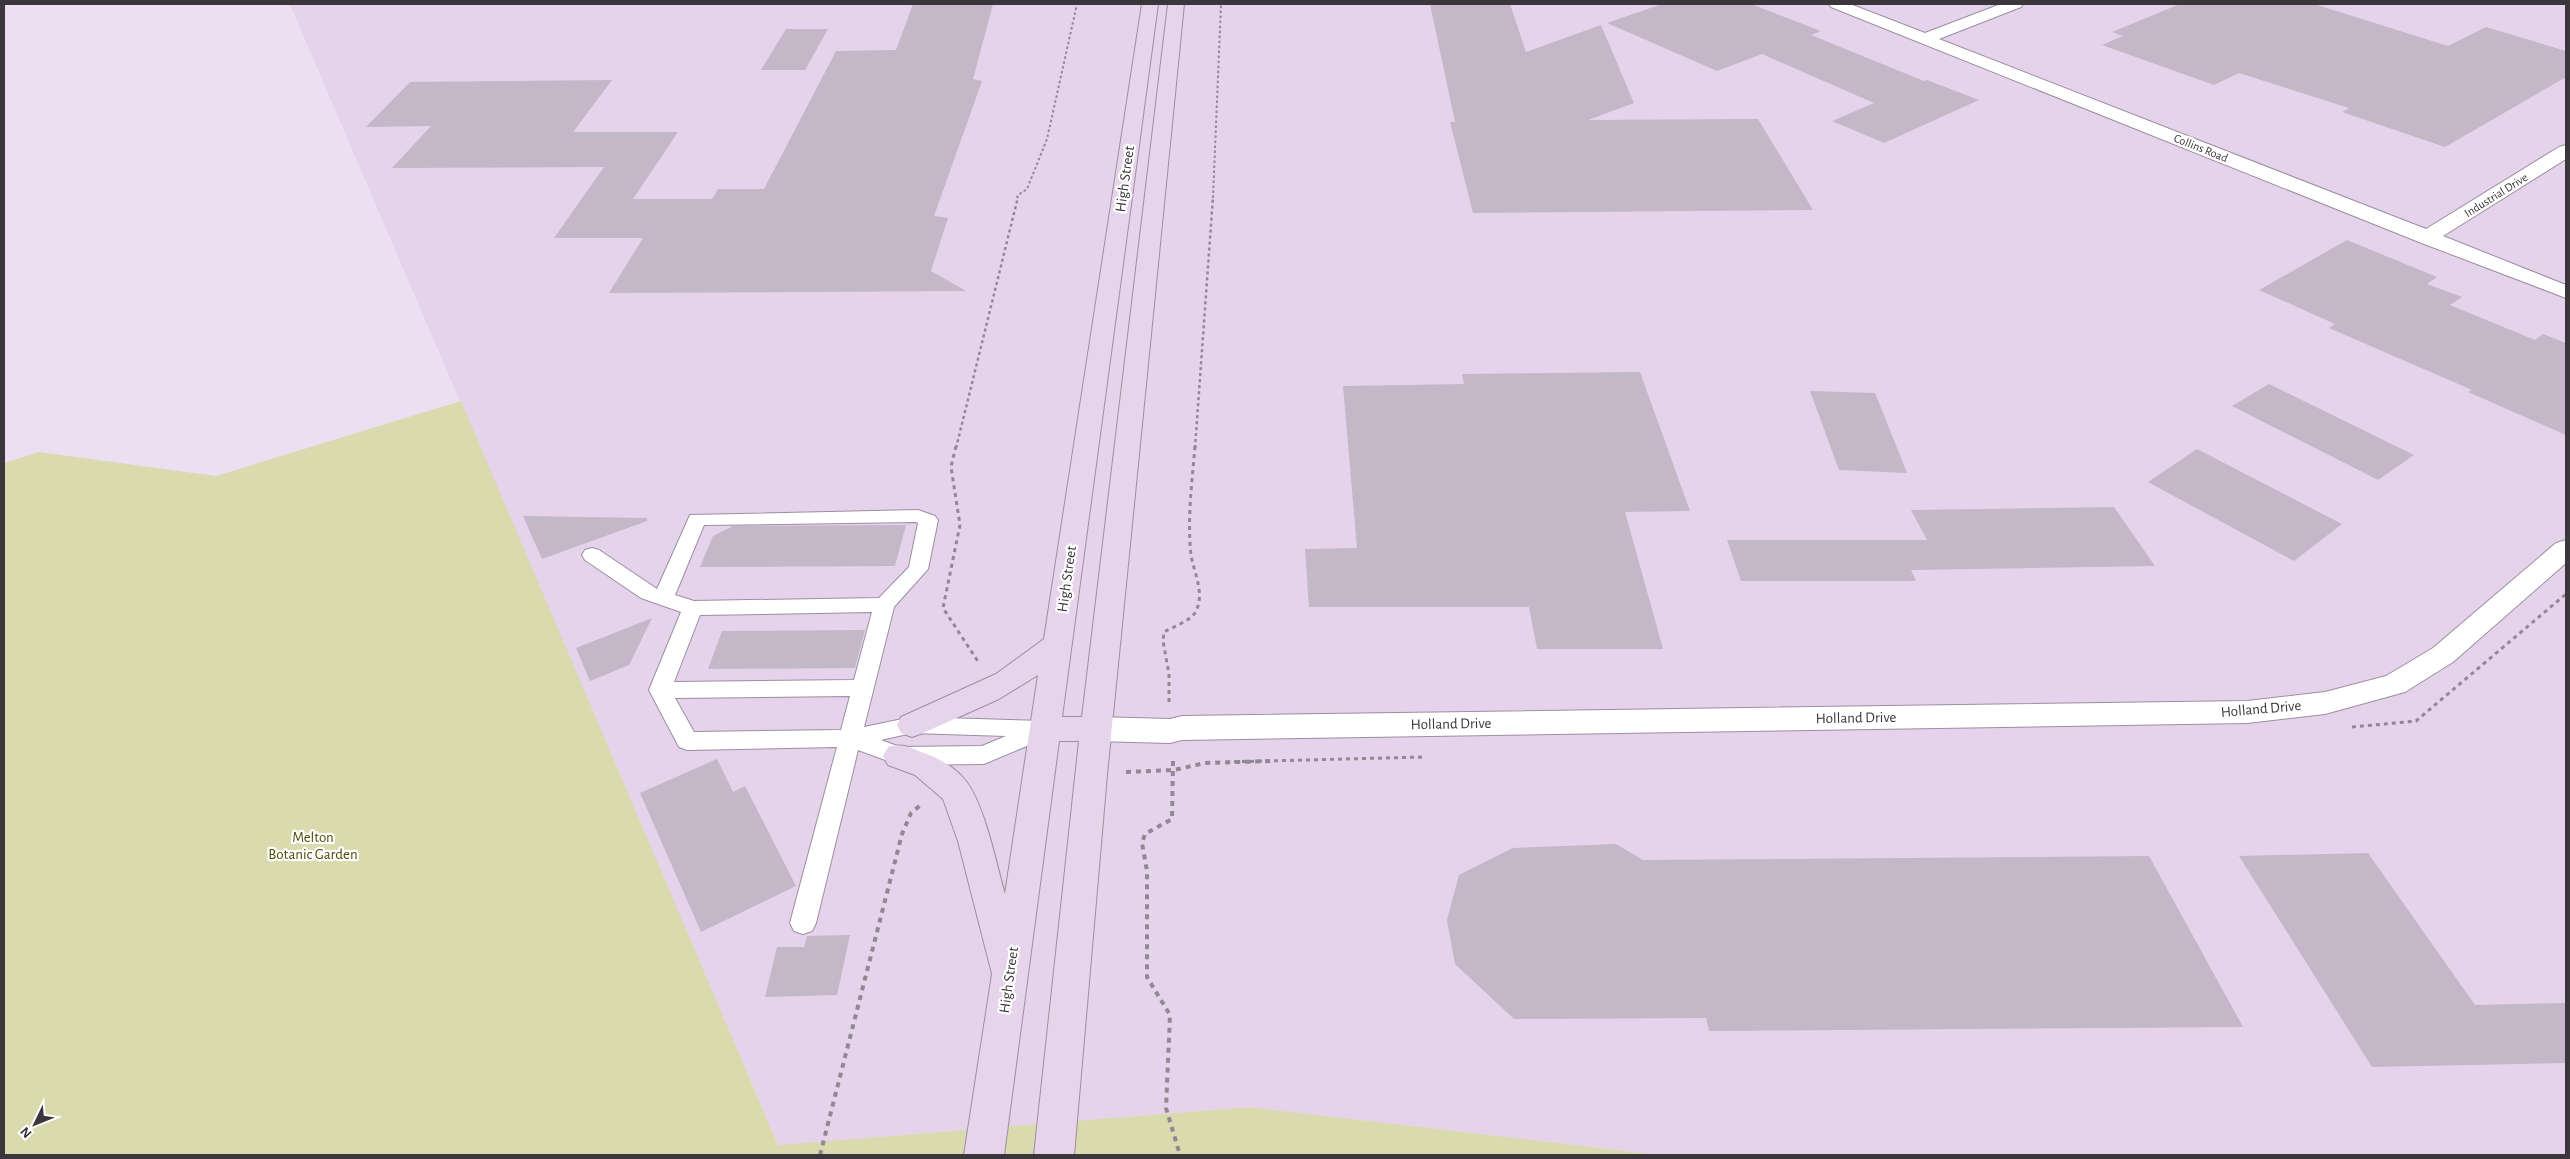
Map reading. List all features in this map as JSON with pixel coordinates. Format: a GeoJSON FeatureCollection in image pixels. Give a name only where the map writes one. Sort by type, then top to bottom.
{"type":"FeatureCollection","features":[{"type":"Feature","properties":{"kind":"main road","name":"High Street"},"geometry":{"type":"LineString","coordinates":[[984,1155],[1150,4]]}},
{"type":"Feature","properties":{"kind":"main road","name":"High Street"},"geometry":{"type":"LineString","coordinates":[[1054,1155],[1091,775],[1176,4]]}},
{"type":"Feature","properties":{"kind":"main road"},"geometry":{"type":"LineString","coordinates":[[912,725],[992,689],[1026,671],[1057,644]]}},
{"type":"Feature","properties":{"kind":"main road"},"geometry":{"type":"LineString","coordinates":[[1045,729],[1096,729]]}},
{"type":"Feature","properties":{"kind":"main road"},"geometry":{"type":"LineString","coordinates":[[899,756],[926,766],[954,789],[959,798],[974,841],[1009,980]]}},
{"type":"Feature","properties":{"kind":"street","name":"Collins Road"},"geometry":{"type":"LineString","coordinates":[[1837,4],[2566,292]]}},
{"type":"Feature","properties":{"kind":"street"},"geometry":{"type":"LineString","coordinates":[[1926,38],[2016,4]]}},
{"type":"Feature","properties":{"kind":"street","name":"Industrial Drive"},"geometry":{"type":"LineString","coordinates":[[2426,238],[2565,153]]}},
{"type":"Feature","properties":{"kind":"street","name":"Holland Drive"},"geometry":{"type":"LineString","coordinates":[[1096,729],[1170,731],[1202,728],[2237,712],[2325,703],[2395,684],[2443,656],[2566,549]]}},
{"type":"Feature","properties":{"kind":"lane"},"geometry":{"type":"LineString","coordinates":[[663,598],[697,519],[918,516],[928,520],[918,569],[884,605],[804,923]]}},
{"type":"Feature","properties":{"kind":"lane"},"geometry":{"type":"LineString","coordinates":[[592,555],[648,593],[693,608],[884,605]]}},
{"type":"Feature","properties":{"kind":"lane"},"geometry":{"type":"LineString","coordinates":[[693,608],[660,690],[687,741],[851,738],[912,725],[1045,729]]}},
{"type":"Feature","properties":{"kind":"lane"},"geometry":{"type":"LineString","coordinates":[[660,690],[864,688]]}},
{"type":"Feature","properties":{"kind":"lane"},"geometry":{"type":"LineString","coordinates":[[851,738],[899,756],[984,755],[1045,729]]}},
{"type":"Feature","properties":{"kind":"path"},"geometry":{"type":"LineString","coordinates":[[992,689],[993,682],[971,653],[943,608],[960,525],[951,467],[1018,195],[1028,189],[1047,139],[1077,4]]}},
{"type":"Feature","properties":{"kind":"path"},"geometry":{"type":"LineString","coordinates":[[1180,1155],[1166,1108],[1170,1015],[1147,977],[1147,871],[1142,843],[1145,834],[1172,819],[1174,770],[1170,731],[1169,674],[1163,641],[1164,632],[1195,614],[1198,604],[1199,586],[1192,561],[1188,530],[1212,236],[1221,4]]}},
{"type":"Feature","properties":{"kind":"path"},"geometry":{"type":"LineString","coordinates":[[1091,775],[1174,770]]}},
{"type":"Feature","properties":{"kind":"path"},"geometry":{"type":"LineString","coordinates":[[820,1155],[907,818],[916,808],[954,789]]}},
{"type":"Feature","properties":{"kind":"shaded area"},"geometry":{"type":"Polygon","coordinates":[[[290,4],[2566,4],[2566,1155],[1660,1155],[1249,1107],[778,1145],[290,4]]]}},
{"type":"Feature","properties":{"kind":"green space","name":"Melton Botanic Garden"},"geometry":{"type":"Polygon","coordinates":[[[461,401],[778,1145],[1249,1107],[1660,1155],[4,1155],[4,463],[39,452],[216,476],[461,401]]]}},
{"type":"Feature","properties":{"kind":"building"},"geometry":{"type":"Polygon","coordinates":[[[913,4],[993,4],[973,79],[982,81],[934,216],[948,218],[931,271],[966,291],[609,293],[643,238],[554,238],[604,167],[392,168],[431,126],[366,127],[410,82],[612,80],[573,132],[678,132],[633,199],[712,199],[718,189],[764,189],[836,51],[896,50],[913,4]]]}},
{"type":"Feature","properties":{"kind":"building"},"geometry":{"type":"Polygon","coordinates":[[[1430,4],[1510,4],[1526,52],[1601,25],[1634,103],[1588,120],[1758,119],[1813,210],[1473,213],[1450,122],[1455,122],[1430,4]]]}},
{"type":"Feature","properties":{"kind":"building"},"geometry":{"type":"Polygon","coordinates":[[[1662,4],[1751,4],[1821,31],[1811,35],[1924,81],[1927,80],[1979,100],[1884,143],[1832,121],[1874,103],[1762,54],[1717,71],[1607,23],[1662,4]]]}},
{"type":"Feature","properties":{"kind":"building"},"geometry":{"type":"Polygon","coordinates":[[[2180,4],[2314,4],[2448,46],[2486,27],[2566,51],[2566,77],[2445,147],[2342,112],[2349,108],[2239,73],[2214,85],[2102,45],[2123,36],[2112,32],[2180,4]]]}},
{"type":"Feature","properties":{"kind":"building"},"geometry":{"type":"Polygon","coordinates":[[[786,29],[828,29],[805,70],[761,70],[786,29]]]}},
{"type":"Feature","properties":{"kind":"building"},"geometry":{"type":"Polygon","coordinates":[[[2347,240],[2437,277],[2427,284],[2462,297],[2450,305],[2535,340],[2543,334],[2566,343],[2566,435],[2468,392],[2472,390],[2329,328],[2335,324],[2259,290],[2347,240]]]}},
{"type":"Feature","properties":{"kind":"building"},"geometry":{"type":"Polygon","coordinates":[[[1640,372],[1690,511],[1625,512],[1663,649],[1537,649],[1529,607],[1309,607],[1305,549],[1357,548],[1343,386],[1464,384],[1462,374],[1640,372]]]}},
{"type":"Feature","properties":{"kind":"building"},"geometry":{"type":"Polygon","coordinates":[[[2269,384],[2414,455],[2378,480],[2232,406],[2269,384]]]}},
{"type":"Feature","properties":{"kind":"building"},"geometry":{"type":"Polygon","coordinates":[[[1810,391],[1875,393],[1907,473],[1839,470],[1810,391]]]}},
{"type":"Feature","properties":{"kind":"building"},"geometry":{"type":"Polygon","coordinates":[[[2197,449],[2342,524],[2294,561],[2148,482],[2197,449]]]}},
{"type":"Feature","properties":{"kind":"building"},"geometry":{"type":"Polygon","coordinates":[[[2114,507],[2155,566],[1911,570],[1916,581],[1741,581],[1727,540],[1927,540],[1911,510],[2114,507]]]}},
{"type":"Feature","properties":{"kind":"building"},"geometry":{"type":"Polygon","coordinates":[[[523,516],[647,518],[647,521],[542,559],[523,516]]]}},
{"type":"Feature","properties":{"kind":"building"},"geometry":{"type":"Polygon","coordinates":[[[906,525],[895,566],[700,567],[713,536],[733,526],[906,525]]]}},
{"type":"Feature","properties":{"kind":"building"},"geometry":{"type":"Polygon","coordinates":[[[652,618],[629,665],[590,681],[576,648],[652,618]]]}},
{"type":"Feature","properties":{"kind":"building"},"geometry":{"type":"Polygon","coordinates":[[[865,630],[855,668],[708,669],[722,631],[865,630]]]}},
{"type":"Feature","properties":{"kind":"building"},"geometry":{"type":"Polygon","coordinates":[[[717,759],[733,792],[745,786],[796,886],[701,932],[640,793],[717,759]]]}},
{"type":"Feature","properties":{"kind":"building"},"geometry":{"type":"Polygon","coordinates":[[[1616,844],[1643,860],[2149,856],[2243,1027],[1709,1031],[1706,1018],[1514,1019],[1455,964],[1447,920],[1459,875],[1513,848],[1616,844]]]}},
{"type":"Feature","properties":{"kind":"building"},"geometry":{"type":"Polygon","coordinates":[[[2368,853],[2475,1005],[2566,1003],[2566,1063],[2372,1067],[2239,856],[2368,853]]]}},
{"type":"Feature","properties":{"kind":"building"},"geometry":{"type":"Polygon","coordinates":[[[850,935],[837,995],[765,997],[777,947],[804,947],[807,936],[850,935]]]}}]}
